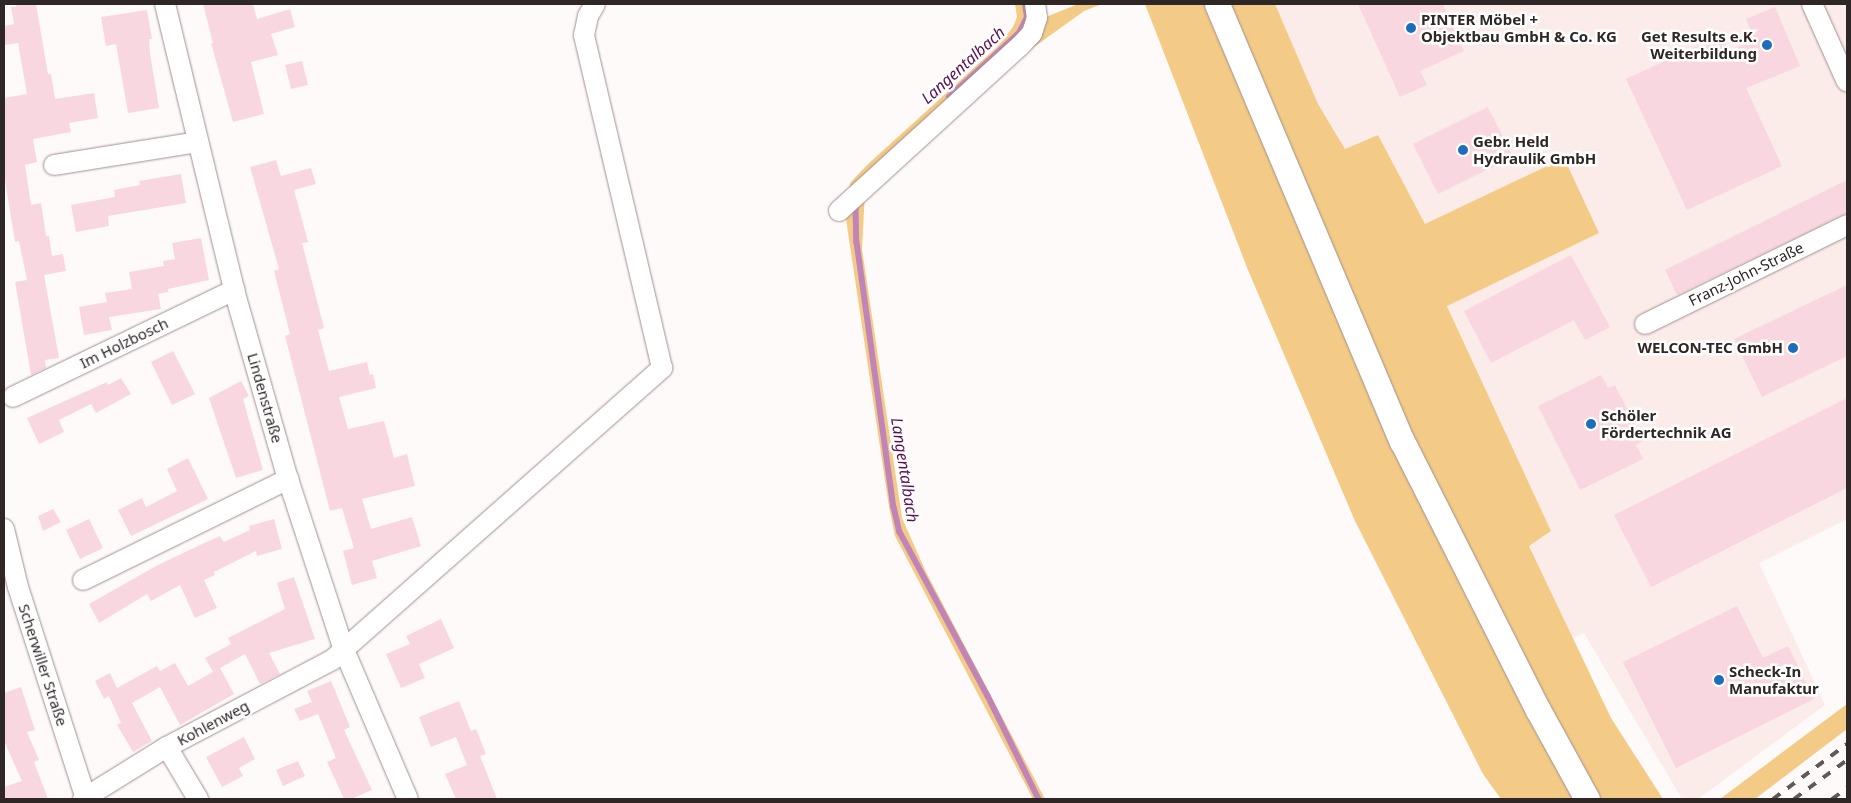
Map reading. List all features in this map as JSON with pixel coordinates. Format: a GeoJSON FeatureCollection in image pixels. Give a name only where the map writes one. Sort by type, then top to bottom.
{"type":"FeatureCollection","features":[{"type":"Feature","properties":{"kind":"main road"},"geometry":{"type":"LineString","coordinates":[[1217,4],[1402,440],[1524,684],[1587,799]]}},
{"type":"Feature","properties":{"kind":"street","name":"Lindenstraße"},"geometry":{"type":"LineString","coordinates":[[164,4],[234,290],[288,479],[344,650],[408,799]]}},
{"type":"Feature","properties":{"kind":"street"},"geometry":{"type":"LineString","coordinates":[[344,650],[662,368],[584,35],[588,16],[595,4]]}},
{"type":"Feature","properties":{"kind":"street"},"geometry":{"type":"LineString","coordinates":[[838,211],[1020,46],[1032,33],[1037,18],[1035,4]]}},
{"type":"Feature","properties":{"kind":"street"},"geometry":{"type":"LineString","coordinates":[[1812,4],[1847,82]]}},
{"type":"Feature","properties":{"kind":"street"},"geometry":{"type":"LineString","coordinates":[[54,164],[198,142]]}},
{"type":"Feature","properties":{"kind":"street","name":"Franz-John-Straße"},"geometry":{"type":"LineString","coordinates":[[1645,324],[1847,224]]}},
{"type":"Feature","properties":{"kind":"street","name":"Im Holzbosch"},"geometry":{"type":"LineString","coordinates":[[13,397],[234,290]]}},
{"type":"Feature","properties":{"kind":"street"},"geometry":{"type":"LineString","coordinates":[[83,580],[288,479]]}},
{"type":"Feature","properties":{"kind":"street","name":"Scherwiller Straße"},"geometry":{"type":"LineString","coordinates":[[4,529],[11,589],[85,799]]}},
{"type":"Feature","properties":{"kind":"street","name":"Kohlenweg"},"geometry":{"type":"LineString","coordinates":[[85,799],[167,748],[332,660],[344,650]]}},
{"type":"Feature","properties":{"kind":"street"},"geometry":{"type":"LineString","coordinates":[[167,748],[198,799]]}},
{"type":"Feature","properties":{"kind":"shaded area"},"geometry":{"type":"Polygon","coordinates":[[[1015,4],[1029,4],[1029,30],[849,194],[850,183],[867,165],[998,46],[1013,27],[1017,17],[1015,4]]]}},
{"type":"Feature","properties":{"kind":"shaded area"},"geometry":{"type":"Polygon","coordinates":[[[1078,4],[1102,4],[1084,11],[1005,68],[1046,17],[1078,4]]]}},
{"type":"Feature","properties":{"kind":"shaded area"},"geometry":{"type":"Polygon","coordinates":[[[1145,4],[1205,4],[1322,284],[1378,411],[1492,646],[1543,744],[1576,799],[1501,799],[1483,774],[1355,521],[1248,270],[1145,4]]]}},
{"type":"Feature","properties":{"kind":"shaded area"},"geometry":{"type":"Polygon","coordinates":[[[1228,4],[1275,4],[1318,104],[1345,149],[1378,135],[1425,224],[1564,158],[1599,233],[1447,306],[1551,531],[1529,546],[1611,718],[1663,799],[1601,799],[1557,721],[1419,448],[1354,301],[1228,4]]]}},
{"type":"Feature","properties":{"kind":"shaded area"},"geometry":{"type":"Polygon","coordinates":[[[1275,4],[1847,4],[1847,519],[1759,563],[1825,705],[1698,799],[1682,799],[1584,633],[1573,638],[1529,546],[1551,531],[1447,305],[1599,233],[1564,158],[1425,225],[1378,135],[1345,149],[1318,104],[1275,4]]]}},
{"type":"Feature","properties":{"kind":"shaded area"},"geometry":{"type":"Polygon","coordinates":[[[865,192],[862,249],[902,518],[926,572],[1045,799],[1033,799],[895,536],[846,219],[847,209],[865,192]]]}},
{"type":"Feature","properties":{"kind":"shaded area"},"geometry":{"type":"Polygon","coordinates":[[[1847,704],[1847,729],[1755,799],[1720,799],[1847,704]]]}},
{"type":"Feature","properties":{"kind":"building"},"geometry":{"type":"Polygon","coordinates":[[[16,4],[36,4],[48,74],[51,74],[55,99],[94,93],[98,118],[69,123],[71,132],[33,139],[37,162],[25,165],[31,205],[41,203],[46,236],[49,236],[52,256],[63,254],[66,271],[44,275],[59,358],[45,360],[46,368],[31,375],[15,282],[27,280],[19,241],[15,242],[4,174],[4,98],[27,94],[18,43],[4,45],[4,26],[14,24],[11,7],[16,7],[16,4]]]}},
{"type":"Feature","properties":{"kind":"building"},"geometry":{"type":"Polygon","coordinates":[[[203,4],[253,4],[257,19],[290,9],[295,27],[271,34],[278,55],[251,62],[264,114],[233,122],[211,43],[213,43],[203,4]]]}},
{"type":"Feature","properties":{"kind":"building","name":"PINTER Möbel + Objektbau GmbH & Co. KG"},"geometry":{"type":"Polygon","coordinates":[[[1358,4],[1443,4],[1464,51],[1420,71],[1427,85],[1400,97],[1358,4]]]}},
{"type":"Feature","properties":{"kind":"building"},"geometry":{"type":"Polygon","coordinates":[[[1775,7],[1800,66],[1746,88],[1782,166],[1687,210],[1626,79],[1721,35],[1729,51],[1755,40],[1746,19],[1775,7]]]}},
{"type":"Feature","properties":{"kind":"building"},"geometry":{"type":"Polygon","coordinates":[[[147,10],[152,39],[149,39],[150,53],[159,108],[128,113],[116,44],[106,46],[101,17],[147,10]]]}},
{"type":"Feature","properties":{"kind":"building"},"geometry":{"type":"Polygon","coordinates":[[[302,61],[308,85],[291,89],[285,65],[302,61]]]}},
{"type":"Feature","properties":{"kind":"building","name":"Gebr. Held Hydraulik GmbH"},"geometry":{"type":"Polygon","coordinates":[[[1488,107],[1513,157],[1438,194],[1413,144],[1488,107]]]}},
{"type":"Feature","properties":{"kind":"building"},"geometry":{"type":"Polygon","coordinates":[[[276,160],[281,176],[311,168],[316,184],[294,190],[308,242],[302,243],[324,328],[318,330],[329,371],[367,362],[370,375],[373,374],[376,388],[339,397],[348,429],[384,421],[394,458],[407,454],[415,486],[362,499],[371,529],[412,517],[421,546],[372,561],[377,578],[352,585],[343,551],[354,548],[342,508],[330,511],[285,336],[290,334],[274,271],[279,269],[250,167],[276,160]]]}},
{"type":"Feature","properties":{"kind":"building"},"geometry":{"type":"Polygon","coordinates":[[[181,174],[186,203],[108,216],[109,226],[76,232],[71,205],[115,197],[114,190],[140,185],[139,181],[181,174]]]}},
{"type":"Feature","properties":{"kind":"building"},"geometry":{"type":"Polygon","coordinates":[[[1847,180],[1847,213],[1677,295],[1665,270],[1847,180]]]}},
{"type":"Feature","properties":{"kind":"building"},"geometry":{"type":"Polygon","coordinates":[[[201,238],[209,280],[168,289],[168,292],[158,294],[161,309],[109,317],[112,330],[84,335],[79,307],[107,302],[105,293],[132,289],[129,272],[164,266],[163,261],[175,259],[172,243],[201,238]]]}},
{"type":"Feature","properties":{"kind":"building"},"geometry":{"type":"Polygon","coordinates":[[[1571,255],[1610,327],[1585,340],[1574,320],[1491,363],[1464,311],[1571,255]]]}},
{"type":"Feature","properties":{"kind":"building","name":"WELCON-TEC GmbH"},"geometry":{"type":"Polygon","coordinates":[[[1847,285],[1847,356],[1762,397],[1734,339],[1847,285]]]}},
{"type":"Feature","properties":{"kind":"building"},"geometry":{"type":"Polygon","coordinates":[[[173,351],[195,394],[172,405],[151,362],[173,351]]]}},
{"type":"Feature","properties":{"kind":"building","name":"Schöler Fördertechnik AG"},"geometry":{"type":"Polygon","coordinates":[[[1601,375],[1608,388],[1615,385],[1643,441],[1636,445],[1643,459],[1580,490],[1538,406],[1601,375]]]}},
{"type":"Feature","properties":{"kind":"building"},"geometry":{"type":"Polygon","coordinates":[[[121,378],[131,394],[96,413],[91,404],[59,420],[64,432],[39,444],[27,418],[107,382],[108,385],[121,378]]]}},
{"type":"Feature","properties":{"kind":"building"},"geometry":{"type":"Polygon","coordinates":[[[241,381],[249,396],[243,399],[263,470],[236,478],[209,398],[241,381]]]}},
{"type":"Feature","properties":{"kind":"building"},"geometry":{"type":"Polygon","coordinates":[[[1847,398],[1847,488],[1651,587],[1614,515],[1847,398]]]}},
{"type":"Feature","properties":{"kind":"building"},"geometry":{"type":"Polygon","coordinates":[[[188,458],[208,499],[131,536],[118,510],[142,498],[146,507],[177,491],[167,469],[188,458]]]}},
{"type":"Feature","properties":{"kind":"building"},"geometry":{"type":"Polygon","coordinates":[[[53,509],[61,522],[43,531],[38,516],[53,509]]]}},
{"type":"Feature","properties":{"kind":"building"},"geometry":{"type":"Polygon","coordinates":[[[89,519],[103,548],[80,559],[66,530],[89,519]]]}},
{"type":"Feature","properties":{"kind":"building"},"geometry":{"type":"Polygon","coordinates":[[[274,519],[282,549],[257,556],[256,551],[214,572],[215,575],[204,580],[217,608],[195,618],[180,585],[151,601],[147,594],[99,623],[89,604],[156,566],[200,545],[220,536],[224,542],[250,530],[249,526],[274,519]]]}},
{"type":"Feature","properties":{"kind":"building"},"geometry":{"type":"Polygon","coordinates":[[[294,577],[315,639],[269,653],[280,674],[260,684],[245,654],[213,672],[205,658],[231,644],[228,638],[285,609],[277,583],[294,577]]]}},
{"type":"Feature","properties":{"kind":"building","name":"Scheck-In Manufaktur"},"geometry":{"type":"Polygon","coordinates":[[[1737,606],[1763,658],[1788,646],[1814,699],[1676,768],[1623,662],[1737,606]]]}},
{"type":"Feature","properties":{"kind":"building"},"geometry":{"type":"Polygon","coordinates":[[[441,619],[454,648],[419,664],[425,678],[401,688],[386,654],[410,644],[406,636],[441,619]]]}},
{"type":"Feature","properties":{"kind":"building"},"geometry":{"type":"Polygon","coordinates":[[[175,663],[188,686],[220,668],[234,694],[180,725],[160,687],[132,703],[152,741],[133,752],[117,725],[121,723],[109,696],[104,699],[95,681],[110,673],[117,688],[157,666],[160,671],[175,663]]]}},
{"type":"Feature","properties":{"kind":"building"},"geometry":{"type":"Polygon","coordinates":[[[331,681],[350,727],[344,730],[372,790],[351,799],[344,799],[327,762],[336,758],[318,714],[300,721],[294,709],[312,702],[307,691],[331,681]]]}},
{"type":"Feature","properties":{"kind":"building"},"geometry":{"type":"Polygon","coordinates":[[[21,687],[35,730],[27,732],[39,760],[34,762],[48,799],[4,799],[4,787],[22,781],[4,741],[4,693],[21,687]]]}},
{"type":"Feature","properties":{"kind":"building"},"geometry":{"type":"Polygon","coordinates":[[[459,701],[471,731],[476,729],[486,754],[480,756],[497,799],[456,799],[445,774],[467,765],[456,737],[431,747],[419,717],[459,701]]]}},
{"type":"Feature","properties":{"kind":"building"},"geometry":{"type":"Polygon","coordinates":[[[244,737],[255,759],[239,768],[243,776],[222,787],[206,757],[244,737]]]}},
{"type":"Feature","properties":{"kind":"building"},"geometry":{"type":"Polygon","coordinates":[[[298,761],[305,776],[283,786],[276,770],[298,761]]]}},
{"type":"Feature","properties":{"kind":"waterway","name":"Langentalbach"},"geometry":{"type":"LineString","coordinates":[[949,97],[1019,33],[1027,17],[1025,4]]}},
{"type":"Feature","properties":{"kind":"waterway","name":"Langentalbach"},"geometry":{"type":"LineString","coordinates":[[856,203],[857,242],[894,507],[900,532],[988,696],[1039,799]]}},
{"type":"Feature","properties":{"kind":"railway"},"geometry":{"type":"LineString","coordinates":[[1773,799],[1847,744]]}},
{"type":"Feature","properties":{"kind":"railway"},"geometry":{"type":"LineString","coordinates":[[1794,799],[1847,760]]}},
{"type":"Feature","properties":{"kind":"railway"},"geometry":{"type":"LineString","coordinates":[[1832,799],[1847,788]]}},
{"type":"Feature","properties":{"kind":"place","name":"PINTER Möbel + Objektbau GmbH & Co. KG"},"geometry":{"type":"Point","coordinates":[1411,28]}},
{"type":"Feature","properties":{"kind":"place","name":"Get Results e.K. Weiterbildung"},"geometry":{"type":"Point","coordinates":[1767,45]}},
{"type":"Feature","properties":{"kind":"place","name":"Gebr. Held Hydraulik GmbH"},"geometry":{"type":"Point","coordinates":[1463,150]}},
{"type":"Feature","properties":{"kind":"place","name":"WELCON-TEC GmbH"},"geometry":{"type":"Point","coordinates":[1793,348]}},
{"type":"Feature","properties":{"kind":"place","name":"Schöler Fördertechnik AG"},"geometry":{"type":"Point","coordinates":[1591,424]}},
{"type":"Feature","properties":{"kind":"place","name":"Scheck-In Manufaktur"},"geometry":{"type":"Point","coordinates":[1719,680]}}]}
